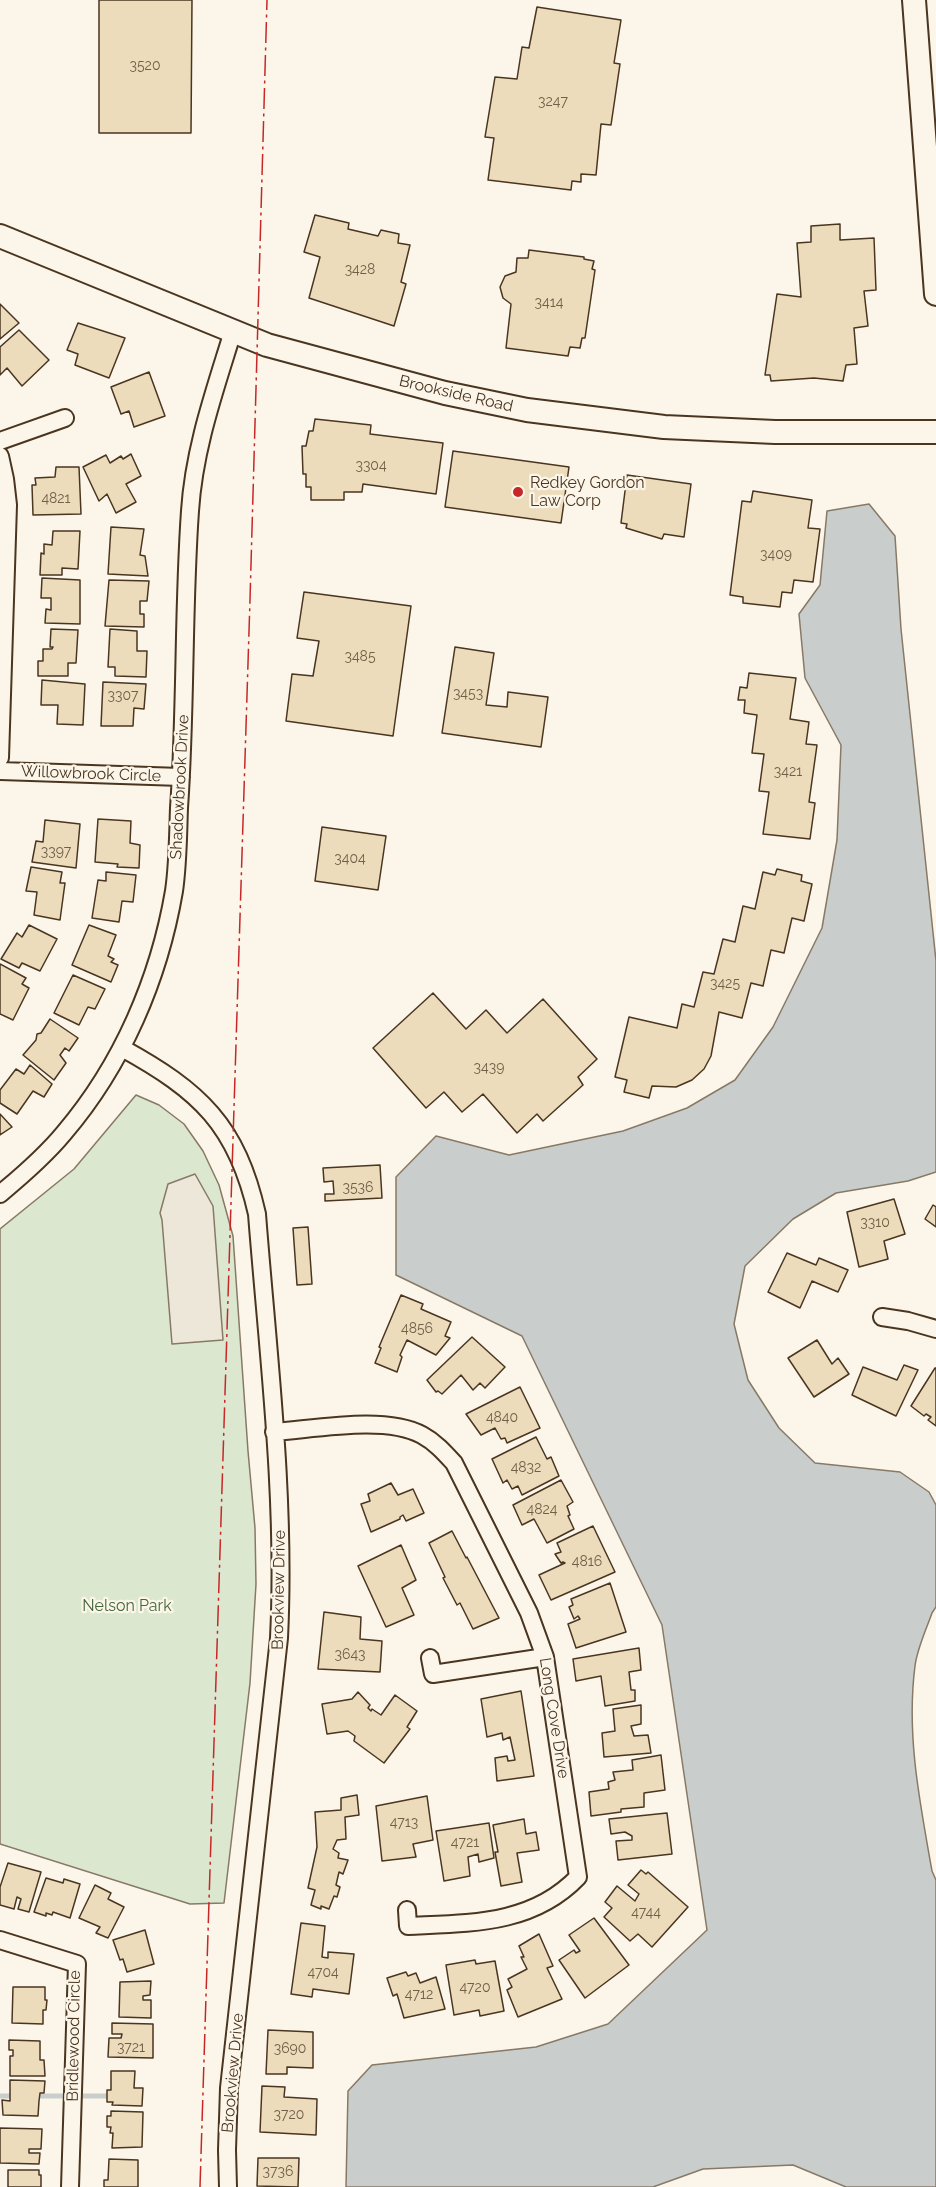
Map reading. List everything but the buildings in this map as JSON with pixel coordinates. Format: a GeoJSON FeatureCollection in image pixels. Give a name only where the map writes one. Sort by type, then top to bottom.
{"type":"FeatureCollection","features":[{"type":"Feature","properties":{"kind":"street"},"geometry":{"type":"LineString","coordinates":[[914,0],[936,294]]}},
{"type":"Feature","properties":{"kind":"street","name":"Brookside Road"},"geometry":{"type":"LineString","coordinates":[[0,236],[267,345],[445,393],[527,410],[664,427],[720,430],[936,432]]}},
{"type":"Feature","properties":{"kind":"street","name":"Shadowbrook Drive"},"geometry":{"type":"LineString","coordinates":[[0,1194],[32,1167],[64,1134],[94,1094],[122,1048],[151,982],[164,938],[174,889],[181,777],[190,510],[202,430],[233,331]]}},
{"type":"Feature","properties":{"kind":"street"},"geometry":{"type":"LineString","coordinates":[[0,441],[65,418]]}},
{"type":"Feature","properties":{"kind":"street","name":"Willowbrook Circle"},"geometry":{"type":"LineString","coordinates":[[0,456],[8,505],[0,758]]}},
{"type":"Feature","properties":{"kind":"street","name":"Willowbrook Circle"},"geometry":{"type":"LineString","coordinates":[[0,771],[181,777]]}},
{"type":"Feature","properties":{"kind":"street","name":"Brookview Drive"},"geometry":{"type":"LineString","coordinates":[[122,1048],[160,1069],[207,1108],[225,1131],[242,1164],[250,1183],[256,1214],[274,1432],[282,1583],[279,1638],[230,2088],[228,2187]]}},
{"type":"Feature","properties":{"kind":"street"},"geometry":{"type":"LineString","coordinates":[[882,1317],[936,1329]]}},
{"type":"Feature","properties":{"kind":"street","name":"Long Cove Drive"},"geometry":{"type":"LineString","coordinates":[[274,1432],[385,1424],[405,1428],[422,1435],[438,1446],[454,1463],[529,1613],[545,1657],[578,1877],[552,1898],[532,1909],[486,1922],[408,1926],[407,1910]]}},
{"type":"Feature","properties":{"kind":"street"},"geometry":{"type":"LineString","coordinates":[[430,1658],[433,1674],[545,1657]]}},
{"type":"Feature","properties":{"kind":"street","name":"Bridlewood Circle"},"geometry":{"type":"LineString","coordinates":[[0,1940],[77,1964],[70,2187]]}},
{"type":"Feature","properties":{"kind":"green space","name":"Nelson Park"},"geometry":{"type":"Polygon","coordinates":[[[136,1095],[159,1105],[184,1124],[203,1151],[219,1185],[233,1236],[255,1528],[256,1584],[250,1683],[224,1903],[190,1904],[0,1844],[0,1229],[74,1169],[136,1095]]]}},
{"type":"Feature","properties":{"kind":"shaded area"},"geometry":{"type":"Polygon","coordinates":[[[869,504],[895,536],[901,629],[936,961],[936,1172],[908,1181],[836,1193],[793,1219],[745,1266],[734,1324],[748,1380],[779,1428],[815,1463],[900,1472],[929,1492],[936,1505],[936,1607],[916,1660],[912,1718],[919,1794],[932,1871],[936,1880],[936,2187],[846,2187],[793,2165],[703,2169],[653,2187],[346,2187],[348,2091],[372,2065],[536,2047],[608,2024],[707,1930],[662,1625],[522,1336],[396,1275],[396,1177],[436,1136],[509,1155],[623,1131],[687,1108],[735,1080],[773,1027],[822,928],[837,840],[841,745],[805,678],[799,614],[820,585],[827,511],[869,504]]]}},
{"type":"Feature","properties":{"kind":"shaded area"},"geometry":{"type":"Polygon","coordinates":[[[195,1174],[213,1206],[223,1340],[172,1344],[160,1213],[168,1184],[195,1174]]]}},
{"type":"Feature","properties":{"kind":"waterway"},"geometry":{"type":"LineString","coordinates":[[0,2096],[17,2096]]}},
{"type":"Feature","properties":{"kind":"waterway"},"geometry":{"type":"LineString","coordinates":[[32,2096],[113,2096]]}},
{"type":"Feature","properties":{"kind":"power"},"geometry":{"type":"LineString","coordinates":[[200,2187],[267,0]]}},
{"type":"Feature","properties":{"kind":"place","name":"Redkey Gordon Law Corp"},"geometry":{"type":"Point","coordinates":[518,492]}}]}
